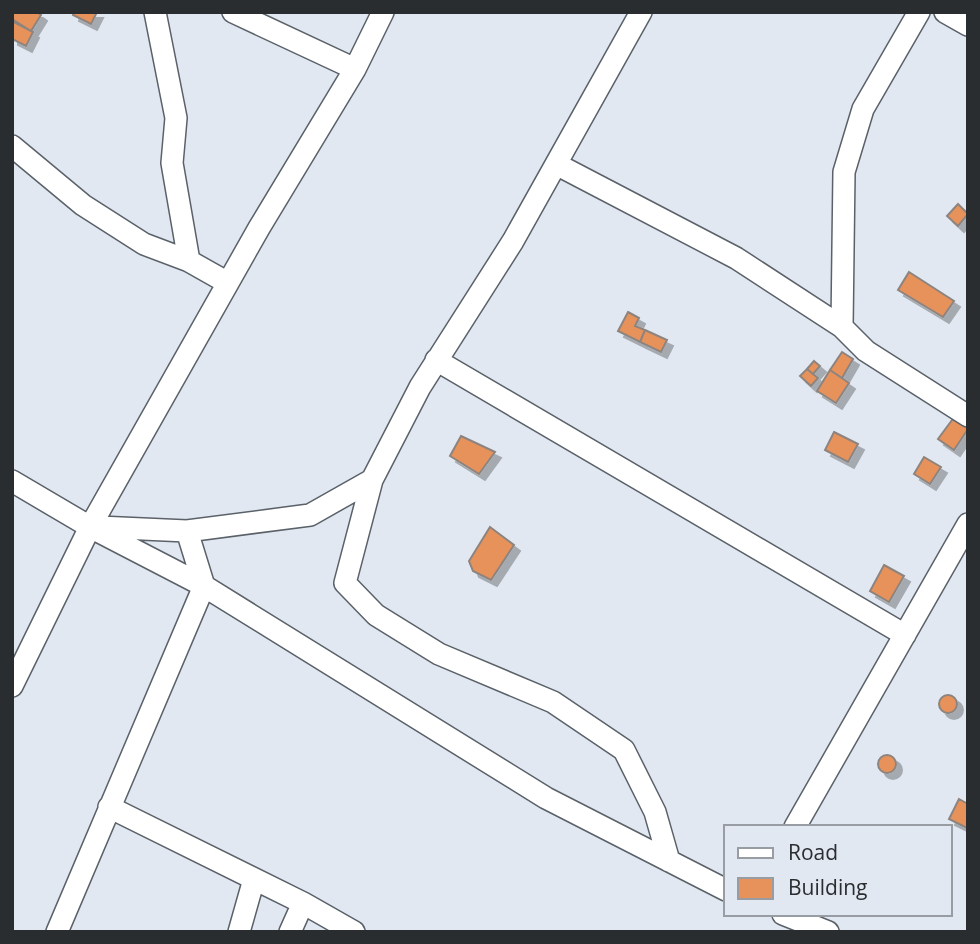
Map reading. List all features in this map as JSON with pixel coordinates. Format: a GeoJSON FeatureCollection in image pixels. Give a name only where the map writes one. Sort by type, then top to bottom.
{"type":"FeatureCollection","features":[{"type":"Feature","properties":{"kind":"street"},"geometry":{"type":"LineString","coordinates":[[155,12],[176,118],[172,163],[189,261]]}},
{"type":"Feature","properties":{"kind":"street"},"geometry":{"type":"LineString","coordinates":[[233,12],[355,69]]}},
{"type":"Feature","properties":{"kind":"street"},"geometry":{"type":"LineString","coordinates":[[12,686],[90,527],[228,283],[355,69],[383,12]]}},
{"type":"Feature","properties":{"kind":"street"},"geometry":{"type":"LineString","coordinates":[[641,12],[513,241],[436,360],[372,480],[345,583],[376,615],[439,654],[553,702],[624,750],[655,811],[669,861]]}},
{"type":"Feature","properties":{"kind":"street"},"geometry":{"type":"LineString","coordinates":[[842,327],[844,172],[863,109],[919,12]]}},
{"type":"Feature","properties":{"kind":"street"},"geometry":{"type":"LineString","coordinates":[[945,12],[968,25]]}},
{"type":"Feature","properties":{"kind":"street"},"geometry":{"type":"LineString","coordinates":[[12,146],[83,205],[144,244],[189,261],[228,283]]}},
{"type":"Feature","properties":{"kind":"street"},"geometry":{"type":"LineString","coordinates":[[556,164],[736,258],[842,327],[866,351],[968,416]]}},
{"type":"Feature","properties":{"kind":"street"},"geometry":{"type":"LineString","coordinates":[[436,360],[905,635]]}},
{"type":"Feature","properties":{"kind":"street"},"geometry":{"type":"LineString","coordinates":[[90,527],[187,531],[310,515],[372,480]]}},
{"type":"Feature","properties":{"kind":"street"},"geometry":{"type":"LineString","coordinates":[[12,481],[90,527],[204,586],[546,798],[724,889]]}},
{"type":"Feature","properties":{"kind":"street"},"geometry":{"type":"LineString","coordinates":[[796,825],[968,524]]}},
{"type":"Feature","properties":{"kind":"street"},"geometry":{"type":"LineString","coordinates":[[57,932],[204,586],[187,531]]}},
{"type":"Feature","properties":{"kind":"street"},"geometry":{"type":"LineString","coordinates":[[109,807],[303,903],[355,932]]}},
{"type":"Feature","properties":{"kind":"street"},"geometry":{"type":"LineString","coordinates":[[239,932],[254,879]]}},
{"type":"Feature","properties":{"kind":"street"},"geometry":{"type":"LineString","coordinates":[[290,932],[303,903]]}},
{"type":"Feature","properties":{"kind":"street"},"geometry":{"type":"LineString","coordinates":[[788,916],[828,932]]}},
{"type":"Feature","properties":{"kind":"building"},"geometry":{"type":"Polygon","coordinates":[[[12,12],[37,12],[41,15],[31,31],[12,19],[12,12]]]}},
{"type":"Feature","properties":{"kind":"building"},"geometry":{"type":"Polygon","coordinates":[[[74,12],[97,12],[91,24],[73,15],[74,12]]]}},
{"type":"Feature","properties":{"kind":"building"},"geometry":{"type":"Polygon","coordinates":[[[12,21],[33,32],[26,46],[12,39],[12,21]]]}},
{"type":"Feature","properties":{"kind":"building"},"geometry":{"type":"Polygon","coordinates":[[[958,204],[968,214],[958,226],[947,216],[958,204]]]}},
{"type":"Feature","properties":{"kind":"building"},"geometry":{"type":"Polygon","coordinates":[[[909,272],[954,301],[943,317],[898,290],[909,272]]]}},
{"type":"Feature","properties":{"kind":"building"},"geometry":{"type":"Polygon","coordinates":[[[628,312],[639,318],[635,326],[645,330],[640,342],[618,331],[628,312]]]}},
{"type":"Feature","properties":{"kind":"building"},"geometry":{"type":"Polygon","coordinates":[[[645,330],[667,340],[661,352],[640,342],[645,330]]]}},
{"type":"Feature","properties":{"kind":"building"},"geometry":{"type":"Polygon","coordinates":[[[842,352],[853,359],[842,378],[830,370],[842,352]]]}},
{"type":"Feature","properties":{"kind":"building"},"geometry":{"type":"Polygon","coordinates":[[[814,361],[820,366],[813,374],[807,369],[814,361]]]}},
{"type":"Feature","properties":{"kind":"building"},"geometry":{"type":"Polygon","coordinates":[[[807,369],[818,378],[811,386],[800,376],[807,369]]]}},
{"type":"Feature","properties":{"kind":"building"},"geometry":{"type":"Polygon","coordinates":[[[830,370],[849,383],[836,403],[817,391],[830,370]]]}},
{"type":"Feature","properties":{"kind":"building"},"geometry":{"type":"Polygon","coordinates":[[[955,416],[968,425],[968,429],[954,450],[938,439],[955,416]]]}},
{"type":"Feature","properties":{"kind":"building"},"geometry":{"type":"Polygon","coordinates":[[[834,432],[858,444],[848,462],[825,450],[834,432]]]}},
{"type":"Feature","properties":{"kind":"building"},"geometry":{"type":"Polygon","coordinates":[[[461,436],[495,452],[479,474],[450,456],[461,436]]]}},
{"type":"Feature","properties":{"kind":"building"},"geometry":{"type":"Polygon","coordinates":[[[924,457],[941,467],[930,484],[914,474],[924,457]]]}},
{"type":"Feature","properties":{"kind":"building"},"geometry":{"type":"Polygon","coordinates":[[[490,527],[514,545],[491,580],[473,571],[469,561],[490,527]]]}},
{"type":"Feature","properties":{"kind":"building"},"geometry":{"type":"Polygon","coordinates":[[[884,565],[904,576],[889,602],[870,591],[884,565]]]}},
{"type":"Feature","properties":{"kind":"building"},"geometry":{"type":"Polygon","coordinates":[[[944,695],[952,695],[957,704],[955,711],[944,713],[939,708],[939,700],[944,695]]]}},
{"type":"Feature","properties":{"kind":"building"},"geometry":{"type":"Polygon","coordinates":[[[887,755],[893,758],[896,764],[893,770],[887,773],[881,770],[878,764],[881,758],[887,755]]]}},
{"type":"Feature","properties":{"kind":"building"},"geometry":{"type":"Polygon","coordinates":[[[959,799],[968,804],[967,828],[949,819],[959,799]]]}}]}
